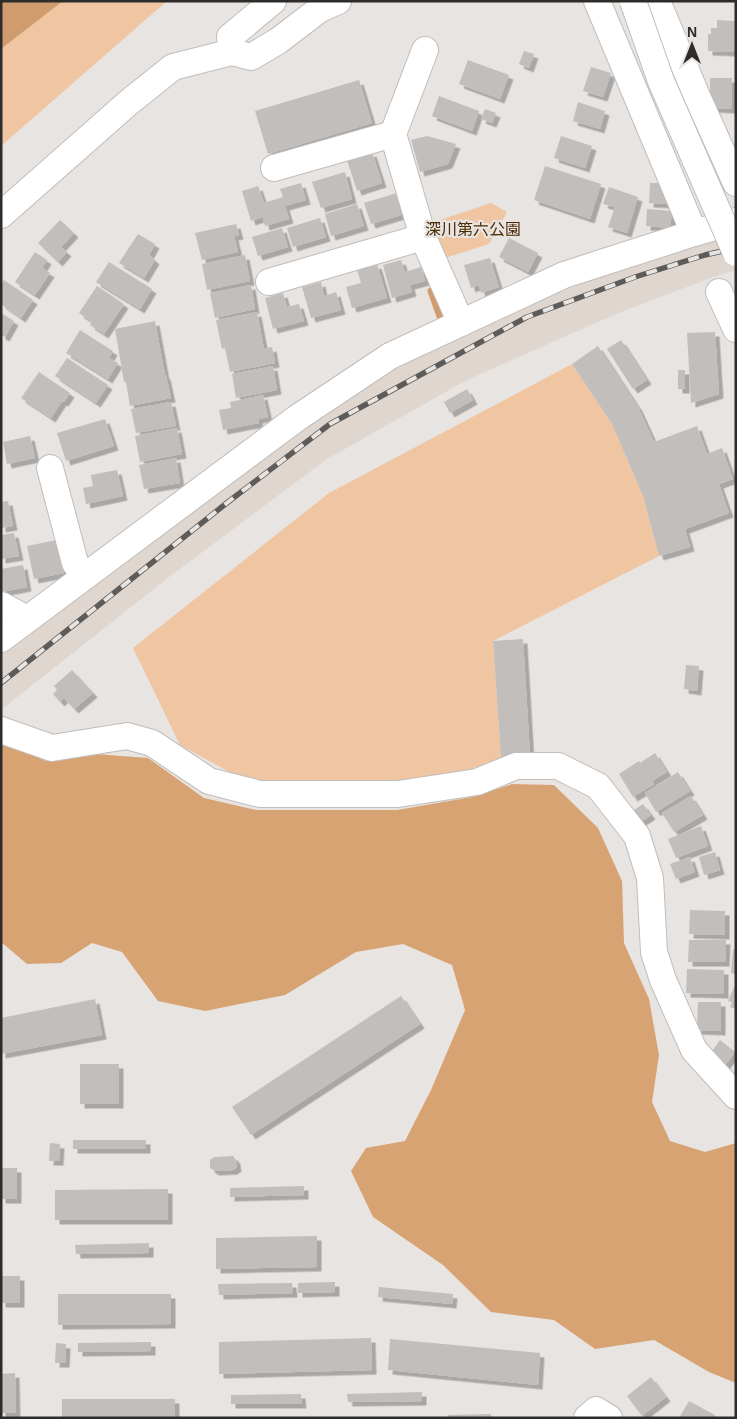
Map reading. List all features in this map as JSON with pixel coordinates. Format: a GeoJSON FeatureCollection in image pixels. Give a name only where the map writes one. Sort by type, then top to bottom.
{"type":"FeatureCollection","features":[{"type":"Feature","properties":{"kind":"street"},"geometry":{"type":"LineString","coordinates":[[232,52],[230,37],[273,1]]}},
{"type":"Feature","properties":{"kind":"street"},"geometry":{"type":"LineString","coordinates":[[1,215],[128,103],[173,67],[232,52],[251,57],[278,41],[320,9],[338,1]]}},
{"type":"Feature","properties":{"kind":"street"},"geometry":{"type":"LineString","coordinates":[[597,1],[694,233]]}},
{"type":"Feature","properties":{"kind":"street"},"geometry":{"type":"LineString","coordinates":[[633,1],[661,81],[736,253]]}},
{"type":"Feature","properties":{"kind":"street"},"geometry":{"type":"LineString","coordinates":[[657,1],[736,182]]}},
{"type":"Feature","properties":{"kind":"street"},"geometry":{"type":"LineString","coordinates":[[425,50],[393,134],[423,236],[461,323]]}},
{"type":"Feature","properties":{"kind":"street"},"geometry":{"type":"LineString","coordinates":[[274,168],[393,134]]}},
{"type":"Feature","properties":{"kind":"street"},"geometry":{"type":"LineString","coordinates":[[1,604],[10,630],[297,418],[390,356],[564,275],[736,221]]}},
{"type":"Feature","properties":{"kind":"street"},"geometry":{"type":"LineString","coordinates":[[270,282],[423,236]]}},
{"type":"Feature","properties":{"kind":"street"},"geometry":{"type":"LineString","coordinates":[[719,292],[736,329]]}},
{"type":"Feature","properties":{"kind":"street"},"geometry":{"type":"LineString","coordinates":[[50,468],[75,564],[85,576]]}},
{"type":"Feature","properties":{"kind":"street"},"geometry":{"type":"LineString","coordinates":[[1,730],[52,748],[127,736],[152,743],[209,781],[260,794],[398,794],[477,782],[516,766],[558,766],[598,786],[637,836],[650,878],[654,952],[663,980],[694,1050],[736,1096]]}},
{"type":"Feature","properties":{"kind":"street"},"geometry":{"type":"LineString","coordinates":[[587,1418],[596,1410],[609,1418]]}},
{"type":"Feature","properties":{"kind":"shaded area"},"geometry":{"type":"Polygon","coordinates":[[[1,1],[63,1],[1,49],[1,1]]]}},
{"type":"Feature","properties":{"kind":"shaded area"},"geometry":{"type":"Polygon","coordinates":[[[736,233],[736,270],[616,314],[467,380],[327,459],[169,577],[1,708],[1,649],[354,392],[470,329],[624,266],[736,233]]]}},
{"type":"Feature","properties":{"kind":"shaded area"},"geometry":{"type":"Polygon","coordinates":[[[1,741],[46,761],[95,754],[148,758],[204,798],[256,810],[397,810],[472,797],[512,784],[554,785],[598,828],[622,881],[624,943],[649,999],[659,1055],[652,1102],[670,1141],[705,1152],[736,1143],[736,1383],[709,1372],[654,1340],[595,1349],[554,1320],[491,1312],[443,1265],[373,1217],[351,1171],[366,1148],[405,1141],[431,1090],[465,1010],[452,965],[403,944],[356,952],[285,995],[205,1011],[158,1001],[122,952],[92,943],[61,963],[27,964],[1,942],[1,741]]]}},
{"type":"Feature","properties":{"kind":"green space"},"geometry":{"type":"Polygon","coordinates":[[[63,1],[167,1],[1,146],[1,49],[63,1]]]}},
{"type":"Feature","properties":{"kind":"green space","name":"深川第六公園"},"geometry":{"type":"Polygon","coordinates":[[[491,203],[507,212],[489,244],[442,259],[431,223],[491,203]]]}},
{"type":"Feature","properties":{"kind":"green space"},"geometry":{"type":"Polygon","coordinates":[[[572,364],[612,424],[643,496],[659,556],[493,641],[501,758],[445,778],[381,785],[244,780],[180,745],[133,648],[329,493],[572,364]]]}},
{"type":"Feature","properties":{"kind":"building"},"geometry":{"type":"Polygon","coordinates":[[[717,20],[735,21],[734,52],[708,51],[708,34],[711,34],[711,28],[717,28],[717,20]]]}},
{"type":"Feature","properties":{"kind":"building"},"geometry":{"type":"Polygon","coordinates":[[[524,51],[534,54],[529,68],[519,64],[524,51]]]}},
{"type":"Feature","properties":{"kind":"building"},"geometry":{"type":"Polygon","coordinates":[[[468,60],[509,75],[500,99],[459,84],[468,60]]]}},
{"type":"Feature","properties":{"kind":"building"},"geometry":{"type":"Polygon","coordinates":[[[591,67],[611,73],[603,97],[583,91],[591,67]]]}},
{"type":"Feature","properties":{"kind":"building"},"geometry":{"type":"Polygon","coordinates":[[[710,78],[732,78],[731,109],[709,108],[706,90],[710,90],[710,78]]]}},
{"type":"Feature","properties":{"kind":"building"},"geometry":{"type":"Polygon","coordinates":[[[359,80],[372,123],[268,154],[255,111],[359,80]]]}},
{"type":"Feature","properties":{"kind":"building"},"geometry":{"type":"Polygon","coordinates":[[[439,96],[479,111],[472,131],[432,116],[439,96]]]}},
{"type":"Feature","properties":{"kind":"building"},"geometry":{"type":"Polygon","coordinates":[[[578,102],[605,111],[600,129],[573,121],[578,102]]]}},
{"type":"Feature","properties":{"kind":"building"},"geometry":{"type":"Polygon","coordinates":[[[485,109],[496,113],[492,123],[481,119],[485,109]]]}},
{"type":"Feature","properties":{"kind":"building"},"geometry":{"type":"Polygon","coordinates":[[[427,136],[456,144],[448,164],[420,172],[411,140],[427,136]]]}},
{"type":"Feature","properties":{"kind":"building"},"geometry":{"type":"Polygon","coordinates":[[[561,136],[592,146],[585,168],[554,158],[561,136]]]}},
{"type":"Feature","properties":{"kind":"building"},"geometry":{"type":"Polygon","coordinates":[[[372,152],[382,183],[357,191],[347,160],[372,152]]]}},
{"type":"Feature","properties":{"kind":"building"},"geometry":{"type":"Polygon","coordinates":[[[545,166],[601,184],[590,219],[534,200],[545,166]]]}},
{"type":"Feature","properties":{"kind":"building"},"geometry":{"type":"Polygon","coordinates":[[[345,172],[352,199],[321,208],[312,182],[345,172]]]}},
{"type":"Feature","properties":{"kind":"building"},"geometry":{"type":"Polygon","coordinates":[[[301,183],[306,200],[285,206],[289,219],[265,226],[263,217],[251,221],[242,191],[258,186],[264,203],[283,197],[280,189],[301,183]]]}},
{"type":"Feature","properties":{"kind":"building"},"geometry":{"type":"Polygon","coordinates":[[[650,183],[664,183],[670,204],[649,203],[650,183]]]}},
{"type":"Feature","properties":{"kind":"building"},"geometry":{"type":"Polygon","coordinates":[[[609,187],[638,197],[627,233],[608,227],[615,207],[603,204],[609,187]]]}},
{"type":"Feature","properties":{"kind":"building"},"geometry":{"type":"Polygon","coordinates":[[[397,193],[404,214],[371,224],[364,203],[397,193]]]}},
{"type":"Feature","properties":{"kind":"building"},"geometry":{"type":"Polygon","coordinates":[[[357,204],[364,226],[331,236],[325,214],[357,204]]]}},
{"type":"Feature","properties":{"kind":"building"},"geometry":{"type":"Polygon","coordinates":[[[647,209],[672,211],[670,228],[646,226],[647,209]]]}},
{"type":"Feature","properties":{"kind":"building"},"geometry":{"type":"Polygon","coordinates":[[[320,218],[326,237],[293,247],[287,228],[320,218]]]}},
{"type":"Feature","properties":{"kind":"building"},"geometry":{"type":"Polygon","coordinates":[[[60,220],[74,233],[61,247],[67,252],[58,262],[38,243],[60,220]]]}},
{"type":"Feature","properties":{"kind":"building"},"geometry":{"type":"Polygon","coordinates":[[[236,224],[239,235],[234,236],[238,252],[202,260],[195,233],[236,224]]]}},
{"type":"Feature","properties":{"kind":"building"},"geometry":{"type":"Polygon","coordinates":[[[282,228],[288,247],[258,256],[252,237],[282,228]]]}},
{"type":"Feature","properties":{"kind":"building"},"geometry":{"type":"Polygon","coordinates":[[[138,234],[155,244],[149,255],[155,260],[144,278],[119,263],[138,234]]]}},
{"type":"Feature","properties":{"kind":"building"},"geometry":{"type":"Polygon","coordinates":[[[509,238],[538,253],[528,272],[499,257],[509,238]]]}},
{"type":"Feature","properties":{"kind":"building"},"geometry":{"type":"Polygon","coordinates":[[[35,252],[47,260],[42,268],[50,273],[35,295],[15,282],[35,252]]]}},
{"type":"Feature","properties":{"kind":"building"},"geometry":{"type":"Polygon","coordinates":[[[245,255],[250,281],[207,290],[202,264],[245,255]]]}},
{"type":"Feature","properties":{"kind":"building"},"geometry":{"type":"Polygon","coordinates":[[[490,258],[499,287],[481,293],[479,285],[471,288],[464,265],[490,258]]]}},
{"type":"Feature","properties":{"kind":"building"},"geometry":{"type":"Polygon","coordinates":[[[401,260],[405,272],[421,267],[425,281],[410,285],[412,292],[392,298],[383,265],[401,260]]]}},
{"type":"Feature","properties":{"kind":"building"},"geometry":{"type":"Polygon","coordinates":[[[109,262],[152,289],[140,309],[96,282],[109,262]]]}},
{"type":"Feature","properties":{"kind":"building"},"geometry":{"type":"Polygon","coordinates":[[[377,264],[387,298],[352,308],[346,287],[361,283],[357,270],[377,264]]]}},
{"type":"Feature","properties":{"kind":"building"},"geometry":{"type":"Polygon","coordinates":[[[4,280],[33,300],[21,318],[1,304],[1,285],[4,280]]]}},
{"type":"Feature","properties":{"kind":"building"},"geometry":{"type":"Polygon","coordinates":[[[321,282],[324,296],[336,292],[341,310],[311,318],[302,287],[321,282]]]}},
{"type":"Feature","properties":{"kind":"building"},"geometry":{"type":"Polygon","coordinates":[[[251,285],[255,309],[215,318],[210,293],[251,285]]]}},
{"type":"Feature","properties":{"kind":"building"},"geometry":{"type":"Polygon","coordinates":[[[97,286],[124,304],[104,334],[90,325],[92,322],[79,313],[97,286]]]}},
{"type":"Feature","properties":{"kind":"building"},"geometry":{"type":"Polygon","coordinates":[[[283,293],[287,307],[299,304],[304,321],[273,329],[265,298],[283,293]]]}},
{"type":"Feature","properties":{"kind":"building"},"geometry":{"type":"Polygon","coordinates":[[[257,312],[264,349],[272,347],[275,363],[230,372],[225,348],[222,349],[216,320],[257,312]]]}},
{"type":"Feature","properties":{"kind":"building"},"geometry":{"type":"Polygon","coordinates":[[[1,313],[14,321],[5,337],[1,335],[1,313]]]}},
{"type":"Feature","properties":{"kind":"building"},"geometry":{"type":"Polygon","coordinates":[[[155,321],[171,398],[130,406],[115,329],[155,321]]]}},
{"type":"Feature","properties":{"kind":"building"},"geometry":{"type":"Polygon","coordinates":[[[80,330],[113,351],[109,358],[118,363],[108,379],[66,353],[80,330]]]}},
{"type":"Feature","properties":{"kind":"building"},"geometry":{"type":"Polygon","coordinates":[[[715,332],[719,394],[691,403],[687,333],[715,332]]]}},
{"type":"Feature","properties":{"kind":"building"},"geometry":{"type":"Polygon","coordinates":[[[621,340],[647,380],[633,389],[607,349],[621,340]]]}},
{"type":"Feature","properties":{"kind":"building"},"geometry":{"type":"Polygon","coordinates":[[[598,346],[638,407],[654,442],[697,426],[707,454],[722,448],[733,479],[719,484],[729,513],[685,529],[690,547],[659,556],[643,496],[612,424],[572,364],[598,346]]]}},
{"type":"Feature","properties":{"kind":"building"},"geometry":{"type":"Polygon","coordinates":[[[67,358],[108,385],[96,403],[55,376],[67,358]]]}},
{"type":"Feature","properties":{"kind":"building"},"geometry":{"type":"Polygon","coordinates":[[[273,366],[277,390],[236,398],[232,374],[273,366]]]}},
{"type":"Feature","properties":{"kind":"building"},"geometry":{"type":"Polygon","coordinates":[[[678,370],[685,370],[685,389],[678,389],[678,370]]]}},
{"type":"Feature","properties":{"kind":"building"},"geometry":{"type":"Polygon","coordinates":[[[39,372],[70,393],[64,402],[62,401],[51,418],[21,398],[39,372]]]}},
{"type":"Feature","properties":{"kind":"building"},"geometry":{"type":"Polygon","coordinates":[[[467,389],[473,400],[450,413],[444,402],[467,389]]]}},
{"type":"Feature","properties":{"kind":"building"},"geometry":{"type":"Polygon","coordinates":[[[263,395],[268,417],[258,419],[259,423],[223,430],[219,410],[231,408],[230,402],[263,395]]]}},
{"type":"Feature","properties":{"kind":"building"},"geometry":{"type":"Polygon","coordinates":[[[171,402],[176,426],[136,433],[131,409],[171,402]]]}},
{"type":"Feature","properties":{"kind":"building"},"geometry":{"type":"Polygon","coordinates":[[[105,419],[114,446],[66,461],[57,433],[105,419]]]}},
{"type":"Feature","properties":{"kind":"building"},"geometry":{"type":"Polygon","coordinates":[[[177,428],[182,454],[140,462],[135,436],[177,428]]]}},
{"type":"Feature","properties":{"kind":"building"},"geometry":{"type":"Polygon","coordinates":[[[30,436],[35,458],[7,464],[3,442],[30,436]]]}},
{"type":"Feature","properties":{"kind":"building"},"geometry":{"type":"Polygon","coordinates":[[[176,458],[180,483],[144,489],[139,465],[176,458]]]}},
{"type":"Feature","properties":{"kind":"building"},"geometry":{"type":"Polygon","coordinates":[[[117,470],[123,496],[86,504],[83,488],[93,486],[91,475],[117,470]]]}},
{"type":"Feature","properties":{"kind":"building"},"geometry":{"type":"Polygon","coordinates":[[[8,501],[13,526],[1,528],[1,502],[8,501]]]}},
{"type":"Feature","properties":{"kind":"building"},"geometry":{"type":"Polygon","coordinates":[[[14,533],[19,556],[1,559],[1,535],[14,533]]]}},
{"type":"Feature","properties":{"kind":"building"},"geometry":{"type":"Polygon","coordinates":[[[57,540],[64,573],[34,579],[27,546],[57,540]]]}},
{"type":"Feature","properties":{"kind":"building"},"geometry":{"type":"Polygon","coordinates":[[[23,565],[27,587],[1,592],[1,569],[23,565]]]}},
{"type":"Feature","properties":{"kind":"building"},"geometry":{"type":"Polygon","coordinates":[[[523,639],[530,756],[501,758],[493,641],[523,639]]]}},
{"type":"Feature","properties":{"kind":"building"},"geometry":{"type":"Polygon","coordinates":[[[686,665],[699,666],[697,691],[684,689],[686,665]]]}},
{"type":"Feature","properties":{"kind":"building"},"geometry":{"type":"Polygon","coordinates":[[[72,670],[93,693],[74,709],[64,698],[60,702],[53,694],[57,690],[54,686],[72,670]]]}},
{"type":"Feature","properties":{"kind":"building"},"geometry":{"type":"Polygon","coordinates":[[[655,753],[667,772],[652,781],[654,784],[633,797],[619,774],[655,753]]]}},
{"type":"Feature","properties":{"kind":"building"},"geometry":{"type":"Polygon","coordinates":[[[678,772],[690,791],[656,812],[645,793],[678,772]]]}},
{"type":"Feature","properties":{"kind":"building"},"geometry":{"type":"Polygon","coordinates":[[[691,796],[703,815],[674,832],[662,813],[691,796]]]}},
{"type":"Feature","properties":{"kind":"building"},"geometry":{"type":"Polygon","coordinates":[[[643,804],[651,815],[639,823],[631,812],[643,804]]]}},
{"type":"Feature","properties":{"kind":"building"},"geometry":{"type":"Polygon","coordinates":[[[701,826],[708,846],[676,858],[668,839],[701,826]]]}},
{"type":"Feature","properties":{"kind":"building"},"geometry":{"type":"Polygon","coordinates":[[[715,852],[720,870],[704,875],[699,857],[715,852]]]}},
{"type":"Feature","properties":{"kind":"building"},"geometry":{"type":"Polygon","coordinates":[[[690,857],[695,872],[676,879],[670,864],[690,857]]]}},
{"type":"Feature","properties":{"kind":"building"},"geometry":{"type":"Polygon","coordinates":[[[690,910],[725,911],[725,935],[689,934],[690,910]]]}},
{"type":"Feature","properties":{"kind":"building"},"geometry":{"type":"Polygon","coordinates":[[[689,940],[726,940],[725,962],[688,962],[689,940]]]}},
{"type":"Feature","properties":{"kind":"building"},"geometry":{"type":"Polygon","coordinates":[[[733,949],[736,949],[736,974],[731,973],[733,949]]]}},
{"type":"Feature","properties":{"kind":"building"},"geometry":{"type":"Polygon","coordinates":[[[687,969],[724,970],[724,994],[686,993],[687,969]]]}},
{"type":"Feature","properties":{"kind":"building"},"geometry":{"type":"Polygon","coordinates":[[[734,987],[736,988],[736,1009],[730,1007],[732,1002],[728,1001],[734,987]]]}},
{"type":"Feature","properties":{"kind":"building"},"geometry":{"type":"Polygon","coordinates":[[[401,996],[420,1024],[251,1135],[232,1107],[401,996]]]}},
{"type":"Feature","properties":{"kind":"building"},"geometry":{"type":"Polygon","coordinates":[[[95,999],[102,1035],[1,1054],[1,1018],[95,999]]]}},
{"type":"Feature","properties":{"kind":"building"},"geometry":{"type":"Polygon","coordinates":[[[698,1002],[721,1002],[721,1031],[697,1030],[698,1002]]]}},
{"type":"Feature","properties":{"kind":"building"},"geometry":{"type":"Polygon","coordinates":[[[720,1040],[735,1052],[723,1068],[708,1057],[720,1040]]]}},
{"type":"Feature","properties":{"kind":"building"},"geometry":{"type":"Polygon","coordinates":[[[80,1064],[119,1064],[119,1104],[80,1104],[80,1064]]]}},
{"type":"Feature","properties":{"kind":"building"},"geometry":{"type":"Polygon","coordinates":[[[73,1140],[146,1140],[146,1149],[73,1149],[73,1140]]]}},
{"type":"Feature","properties":{"kind":"building"},"geometry":{"type":"Polygon","coordinates":[[[50,1143],[60,1144],[59,1161],[49,1161],[50,1143]]]}},
{"type":"Feature","properties":{"kind":"building"},"geometry":{"type":"Polygon","coordinates":[[[233,1156],[237,1167],[233,1170],[215,1171],[210,1168],[210,1160],[214,1157],[233,1156]]]}},
{"type":"Feature","properties":{"kind":"building"},"geometry":{"type":"Polygon","coordinates":[[[1,1168],[17,1168],[17,1199],[1,1199],[1,1168]]]}},
{"type":"Feature","properties":{"kind":"building"},"geometry":{"type":"Polygon","coordinates":[[[304,1186],[304,1195],[230,1197],[230,1188],[304,1186]]]}},
{"type":"Feature","properties":{"kind":"building"},"geometry":{"type":"Polygon","coordinates":[[[168,1189],[168,1220],[55,1220],[55,1190],[168,1189]]]}},
{"type":"Feature","properties":{"kind":"building"},"geometry":{"type":"Polygon","coordinates":[[[317,1236],[317,1267],[216,1269],[216,1238],[317,1236]]]}},
{"type":"Feature","properties":{"kind":"building"},"geometry":{"type":"Polygon","coordinates":[[[149,1243],[149,1253],[76,1254],[75,1245],[149,1243]]]}},
{"type":"Feature","properties":{"kind":"building"},"geometry":{"type":"Polygon","coordinates":[[[1,1276],[20,1276],[20,1303],[1,1303],[1,1276]]]}},
{"type":"Feature","properties":{"kind":"building"},"geometry":{"type":"Polygon","coordinates":[[[335,1282],[335,1292],[298,1293],[298,1283],[335,1282]]]}},
{"type":"Feature","properties":{"kind":"building"},"geometry":{"type":"Polygon","coordinates":[[[292,1283],[293,1293],[219,1295],[218,1284],[292,1283]]]}},
{"type":"Feature","properties":{"kind":"building"},"geometry":{"type":"Polygon","coordinates":[[[379,1287],[453,1294],[452,1304],[378,1297],[379,1287]]]}},
{"type":"Feature","properties":{"kind":"building"},"geometry":{"type":"Polygon","coordinates":[[[58,1294],[171,1294],[171,1324],[58,1325],[58,1294]]]}},
{"type":"Feature","properties":{"kind":"building"},"geometry":{"type":"Polygon","coordinates":[[[371,1338],[372,1370],[219,1374],[219,1342],[371,1338]]]}},
{"type":"Feature","properties":{"kind":"building"},"geometry":{"type":"Polygon","coordinates":[[[390,1339],[540,1353],[538,1385],[388,1370],[390,1339]]]}},
{"type":"Feature","properties":{"kind":"building"},"geometry":{"type":"Polygon","coordinates":[[[151,1342],[151,1351],[78,1352],[78,1343],[151,1342]]]}},
{"type":"Feature","properties":{"kind":"building"},"geometry":{"type":"Polygon","coordinates":[[[56,1343],[66,1344],[65,1363],[55,1363],[56,1343]]]}},
{"type":"Feature","properties":{"kind":"building"},"geometry":{"type":"Polygon","coordinates":[[[15,1373],[16,1413],[1,1413],[1,1374],[15,1373]]]}},
{"type":"Feature","properties":{"kind":"building"},"geometry":{"type":"Polygon","coordinates":[[[651,1377],[666,1397],[642,1416],[627,1396],[651,1377]]]}},
{"type":"Feature","properties":{"kind":"building"},"geometry":{"type":"Polygon","coordinates":[[[422,1392],[422,1401],[348,1402],[347,1394],[422,1392]]]}},
{"type":"Feature","properties":{"kind":"building"},"geometry":{"type":"Polygon","coordinates":[[[301,1394],[302,1404],[231,1404],[231,1395],[301,1394]]]}},
{"type":"Feature","properties":{"kind":"building"},"geometry":{"type":"Polygon","coordinates":[[[62,1399],[175,1399],[175,1418],[62,1418],[62,1399]]]}},
{"type":"Feature","properties":{"kind":"building"},"geometry":{"type":"Polygon","coordinates":[[[689,1401],[715,1415],[714,1418],[679,1418],[689,1401]]]}},
{"type":"Feature","properties":{"kind":"building"},"geometry":{"type":"Polygon","coordinates":[[[491,1414],[491,1418],[448,1418],[448,1415],[491,1414]]]}},
{"type":"Feature","properties":{"kind":"waterway"},"geometry":{"type":"LineString","coordinates":[[431,291],[441,319],[437,325]]}},
{"type":"Feature","properties":{"kind":"railway"},"geometry":{"type":"LineString","coordinates":[[1,683],[228,502],[330,424],[527,317],[635,277],[705,255],[736,248]]}}]}
